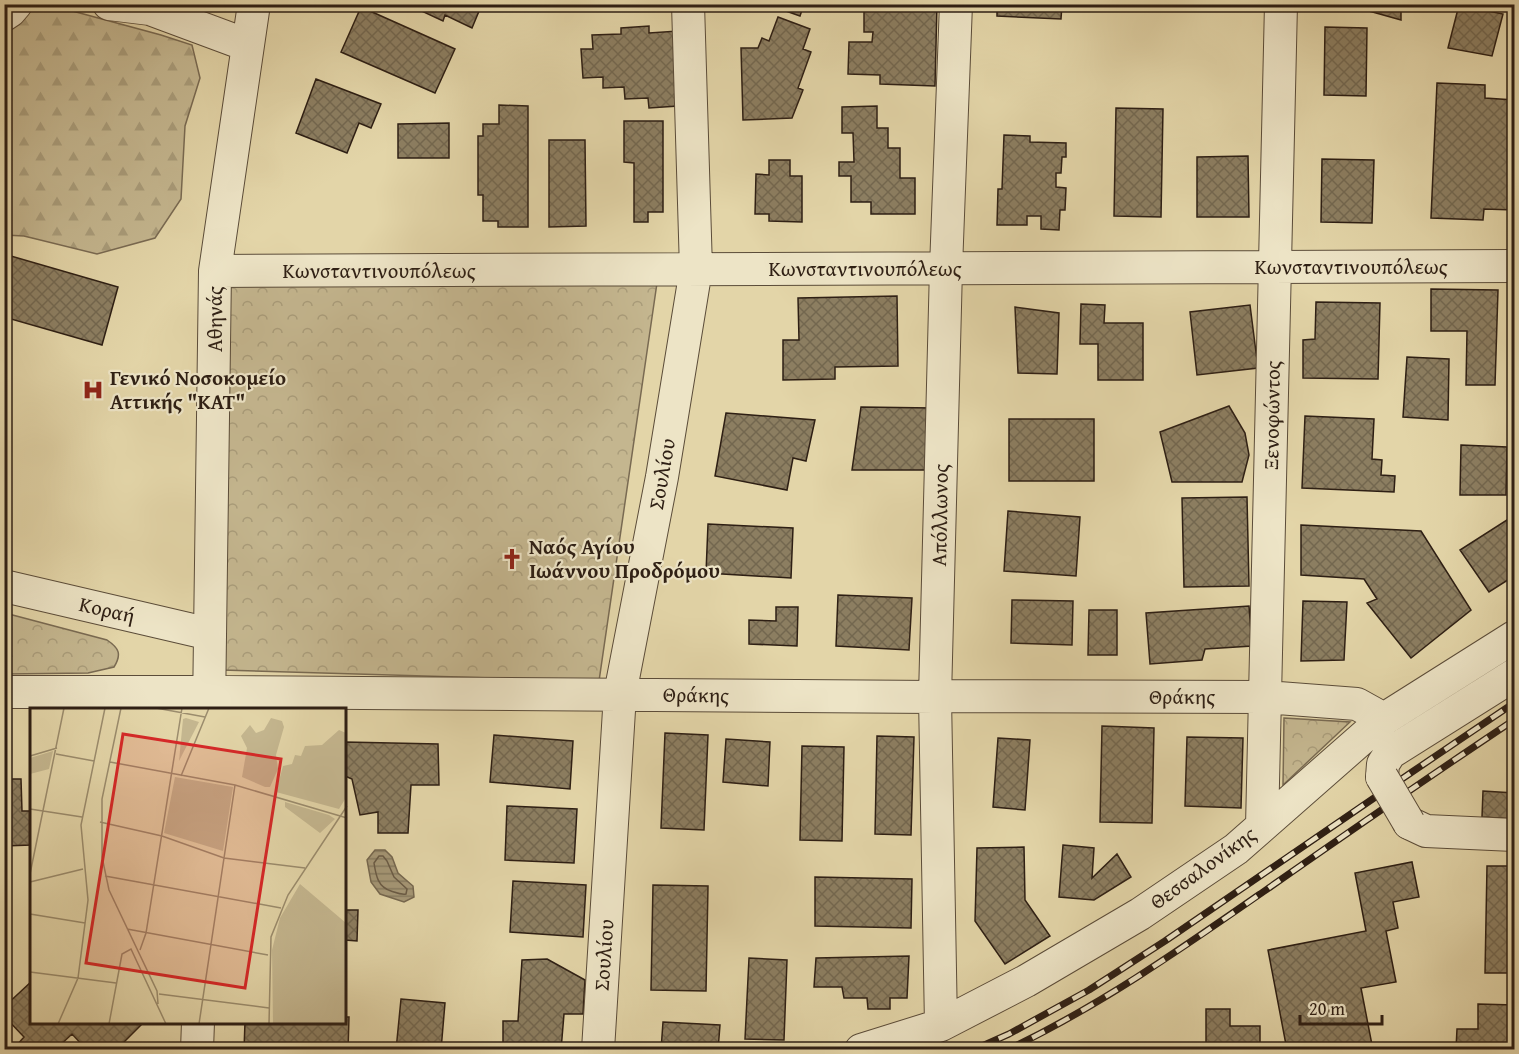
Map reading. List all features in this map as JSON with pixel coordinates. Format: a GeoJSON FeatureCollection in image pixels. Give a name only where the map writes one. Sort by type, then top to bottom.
{"type":"FeatureCollection","features":[{"type":"Feature","properties":{"kind":"street"},"geometry":{"type":"LineString","coordinates":[[4,15],[16,4]]}},
{"type":"Feature","properties":{"kind":"street"},"geometry":{"type":"LineString","coordinates":[[109,4],[150,9],[247,45]]}},
{"type":"Feature","properties":{"kind":"street","name":"Αθηνάς"},"geometry":{"type":"LineString","coordinates":[[209,700],[215,272],[254,4]]}},
{"type":"Feature","properties":{"kind":"street","name":"Σουλίου"},"geometry":{"type":"LineString","coordinates":[[598,1050],[620,694],[662,477],[696,269],[688,4]]}},
{"type":"Feature","properties":{"kind":"street","name":"Απόλλωνος"},"geometry":{"type":"LineString","coordinates":[[941,1025],[935,697],[946,268],[956,4]]}},
{"type":"Feature","properties":{"kind":"street","name":"Ξενοφώντος"},"geometry":{"type":"LineString","coordinates":[[1262,826],[1281,4]]}},
{"type":"Feature","properties":{"kind":"street","name":"Κωνσταντινουπόλεως"},"geometry":{"type":"LineString","coordinates":[[215,272],[1515,266]]}},
{"type":"Feature","properties":{"kind":"street","name":"Κοραή"},"geometry":{"type":"LineString","coordinates":[[4,586],[210,634]]}},
{"type":"Feature","properties":{"kind":"street","name":"Θεσσαλονίκης"},"geometry":{"type":"LineString","coordinates":[[861,1050],[941,1025],[1026,981],[1140,914],[1236,849],[1384,719],[1515,637]]}},
{"type":"Feature","properties":{"kind":"street"},"geometry":{"type":"LineString","coordinates":[[1515,675],[1390,753],[1383,764],[1382,777],[1409,823],[1426,831],[1515,835]]}},
{"type":"Feature","properties":{"kind":"street","name":"Θράκης"},"geometry":{"type":"LineString","coordinates":[[4,692],[209,700],[620,694],[1265,697],[1357,704],[1384,719]]}},
{"type":"Feature","properties":{"kind":"street"},"geometry":{"type":"LineString","coordinates":[[197,1050],[198,1024]]}},
{"type":"Feature","properties":{"kind":"green space"},"geometry":{"type":"Polygon","coordinates":[[[65,9],[192,45],[200,78],[185,126],[181,199],[155,238],[97,254],[24,236],[5,235],[4,22],[19,11],[65,9]]]}},
{"type":"Feature","properties":{"kind":"green space"},"geometry":{"type":"Polygon","coordinates":[[[657,283],[599,681],[222,670],[230,285],[657,283]]]}},
{"type":"Feature","properties":{"kind":"green space"},"geometry":{"type":"Polygon","coordinates":[[[5,613],[107,640],[118,652],[114,667],[88,673],[5,674],[5,613]]]}},
{"type":"Feature","properties":{"kind":"green space"},"geometry":{"type":"Polygon","coordinates":[[[1284,718],[1350,722],[1283,785],[1284,718]]]}},
{"type":"Feature","properties":{"kind":"water"},"geometry":{"type":"Polygon","coordinates":[[[375,850],[385,850],[392,857],[398,873],[413,886],[414,897],[404,902],[380,894],[371,882],[367,860],[375,850]]]}},
{"type":"Feature","properties":{"kind":"building"},"geometry":{"type":"Polygon","coordinates":[[[417,4],[482,4],[472,28],[445,15],[443,21],[415,8],[417,4]]]}},
{"type":"Feature","properties":{"kind":"building"},"geometry":{"type":"Polygon","coordinates":[[[766,4],[804,4],[800,16],[766,4]]]}},
{"type":"Feature","properties":{"kind":"building"},"geometry":{"type":"Polygon","coordinates":[[[864,4],[937,4],[935,86],[880,84],[880,75],[848,74],[849,42],[872,42],[873,32],[864,32],[864,4]]]}},
{"type":"Feature","properties":{"kind":"building"},"geometry":{"type":"Polygon","coordinates":[[[997,4],[1062,4],[1061,19],[997,16],[997,4]]]}},
{"type":"Feature","properties":{"kind":"building"},"geometry":{"type":"Polygon","coordinates":[[[1344,4],[1401,4],[1401,20],[1344,4]]]}},
{"type":"Feature","properties":{"kind":"building"},"geometry":{"type":"Polygon","coordinates":[[[1459,5],[1503,14],[1492,56],[1448,48],[1459,5]]]}},
{"type":"Feature","properties":{"kind":"building"},"geometry":{"type":"Polygon","coordinates":[[[361,7],[455,49],[435,93],[341,52],[361,7]]]}},
{"type":"Feature","properties":{"kind":"building"},"geometry":{"type":"Polygon","coordinates":[[[778,17],[810,29],[803,49],[811,52],[798,88],[803,90],[792,118],[743,120],[741,48],[758,48],[762,38],[769,41],[778,17]]]}},
{"type":"Feature","properties":{"kind":"building"},"geometry":{"type":"Polygon","coordinates":[[[649,26],[649,33],[678,31],[678,106],[649,108],[648,98],[625,99],[624,87],[603,88],[603,77],[583,78],[581,49],[593,49],[592,35],[621,34],[621,28],[649,26]]]}},
{"type":"Feature","properties":{"kind":"building"},"geometry":{"type":"Polygon","coordinates":[[[1325,27],[1367,28],[1366,96],[1324,95],[1325,27]]]}},
{"type":"Feature","properties":{"kind":"building"},"geometry":{"type":"Polygon","coordinates":[[[316,79],[381,104],[371,128],[359,123],[347,153],[296,133],[316,79]]]}},
{"type":"Feature","properties":{"kind":"building"},"geometry":{"type":"Polygon","coordinates":[[[1437,83],[1485,85],[1485,98],[1514,100],[1514,210],[1484,209],[1483,220],[1431,218],[1437,83]]]}},
{"type":"Feature","properties":{"kind":"building"},"geometry":{"type":"Polygon","coordinates":[[[499,105],[528,106],[528,227],[498,227],[498,221],[483,221],[483,195],[478,195],[478,136],[483,136],[483,124],[499,124],[499,105]]]}},
{"type":"Feature","properties":{"kind":"building"},"geometry":{"type":"Polygon","coordinates":[[[877,106],[877,128],[888,128],[888,148],[900,148],[900,178],[915,178],[915,214],[871,214],[871,202],[851,202],[851,176],[839,176],[839,162],[854,162],[853,133],[842,133],[842,107],[877,106]]]}},
{"type":"Feature","properties":{"kind":"building"},"geometry":{"type":"Polygon","coordinates":[[[1116,108],[1163,109],[1161,217],[1114,216],[1116,108]]]}},
{"type":"Feature","properties":{"kind":"building"},"geometry":{"type":"Polygon","coordinates":[[[624,121],[663,121],[663,212],[648,212],[648,222],[634,222],[634,163],[624,162],[624,121]]]}},
{"type":"Feature","properties":{"kind":"building"},"geometry":{"type":"Polygon","coordinates":[[[449,123],[449,158],[398,158],[398,124],[449,123]]]}},
{"type":"Feature","properties":{"kind":"building"},"geometry":{"type":"Polygon","coordinates":[[[1004,135],[1030,136],[1030,142],[1066,143],[1066,157],[1062,157],[1061,173],[1056,173],[1056,187],[1066,188],[1065,210],[1060,210],[1059,230],[1041,229],[1041,216],[1027,216],[1027,225],[997,225],[998,189],[1002,189],[1004,135]]]}},
{"type":"Feature","properties":{"kind":"building"},"geometry":{"type":"Polygon","coordinates":[[[549,140],[585,140],[586,226],[549,227],[549,140]]]}},
{"type":"Feature","properties":{"kind":"building"},"geometry":{"type":"Polygon","coordinates":[[[1248,156],[1249,217],[1197,217],[1197,157],[1248,156]]]}},
{"type":"Feature","properties":{"kind":"building"},"geometry":{"type":"Polygon","coordinates":[[[1322,159],[1374,160],[1372,223],[1321,222],[1322,159]]]}},
{"type":"Feature","properties":{"kind":"building"},"geometry":{"type":"Polygon","coordinates":[[[769,160],[790,160],[790,176],[802,176],[802,222],[769,221],[769,214],[755,214],[756,174],[769,175],[769,160]]]}},
{"type":"Feature","properties":{"kind":"building"},"geometry":{"type":"Polygon","coordinates":[[[4,254],[118,287],[102,345],[4,317],[4,254]]]}},
{"type":"Feature","properties":{"kind":"building"},"geometry":{"type":"Polygon","coordinates":[[[1431,289],[1498,290],[1495,385],[1466,385],[1467,331],[1431,331],[1431,289]]]}},
{"type":"Feature","properties":{"kind":"building"},"geometry":{"type":"Polygon","coordinates":[[[897,296],[898,366],[835,367],[835,379],[783,380],[783,340],[799,340],[798,298],[897,296]]]}},
{"type":"Feature","properties":{"kind":"building"},"geometry":{"type":"Polygon","coordinates":[[[1316,302],[1380,303],[1378,379],[1303,378],[1303,340],[1315,339],[1316,302]]]}},
{"type":"Feature","properties":{"kind":"building"},"geometry":{"type":"Polygon","coordinates":[[[1081,304],[1105,305],[1104,323],[1143,323],[1143,380],[1098,380],[1098,344],[1080,344],[1081,304]]]}},
{"type":"Feature","properties":{"kind":"building"},"geometry":{"type":"Polygon","coordinates":[[[1250,305],[1258,368],[1197,375],[1190,312],[1250,305]]]}},
{"type":"Feature","properties":{"kind":"building"},"geometry":{"type":"Polygon","coordinates":[[[1015,307],[1059,313],[1057,374],[1018,373],[1015,307]]]}},
{"type":"Feature","properties":{"kind":"building"},"geometry":{"type":"Polygon","coordinates":[[[1407,357],[1449,359],[1448,420],[1403,417],[1407,357]]]}},
{"type":"Feature","properties":{"kind":"building"},"geometry":{"type":"Polygon","coordinates":[[[1229,406],[1245,433],[1249,455],[1242,482],[1172,482],[1160,432],[1229,406]]]}},
{"type":"Feature","properties":{"kind":"building"},"geometry":{"type":"Polygon","coordinates":[[[861,407],[933,408],[932,470],[852,470],[861,407]]]}},
{"type":"Feature","properties":{"kind":"building"},"geometry":{"type":"Polygon","coordinates":[[[726,413],[815,420],[806,461],[793,458],[787,490],[715,476],[726,413]]]}},
{"type":"Feature","properties":{"kind":"building"},"geometry":{"type":"Polygon","coordinates":[[[1305,416],[1374,419],[1372,459],[1382,460],[1381,475],[1395,476],[1394,492],[1302,488],[1305,416]]]}},
{"type":"Feature","properties":{"kind":"building"},"geometry":{"type":"Polygon","coordinates":[[[1009,419],[1094,419],[1094,481],[1009,481],[1009,419]]]}},
{"type":"Feature","properties":{"kind":"building"},"geometry":{"type":"Polygon","coordinates":[[[1461,445],[1507,447],[1506,495],[1460,495],[1461,445]]]}},
{"type":"Feature","properties":{"kind":"building"},"geometry":{"type":"Polygon","coordinates":[[[1247,497],[1249,586],[1184,587],[1182,498],[1247,497]]]}},
{"type":"Feature","properties":{"kind":"building"},"geometry":{"type":"Polygon","coordinates":[[[1008,511],[1080,517],[1076,576],[1004,571],[1008,511]]]}},
{"type":"Feature","properties":{"kind":"building"},"geometry":{"type":"Polygon","coordinates":[[[1510,518],[1514,518],[1514,576],[1489,592],[1460,550],[1510,518]]]}},
{"type":"Feature","properties":{"kind":"building"},"geometry":{"type":"Polygon","coordinates":[[[708,524],[793,528],[791,578],[706,573],[708,524]]]}},
{"type":"Feature","properties":{"kind":"building"},"geometry":{"type":"Polygon","coordinates":[[[1301,525],[1421,531],[1471,610],[1411,658],[1367,603],[1377,599],[1364,579],[1301,575],[1301,525]]]}},
{"type":"Feature","properties":{"kind":"building"},"geometry":{"type":"Polygon","coordinates":[[[838,595],[912,598],[909,650],[836,646],[838,595]]]}},
{"type":"Feature","properties":{"kind":"building"},"geometry":{"type":"Polygon","coordinates":[[[1012,600],[1073,601],[1072,645],[1011,643],[1012,600]]]}},
{"type":"Feature","properties":{"kind":"building"},"geometry":{"type":"Polygon","coordinates":[[[1303,601],[1347,602],[1344,660],[1301,661],[1303,601]]]}},
{"type":"Feature","properties":{"kind":"building"},"geometry":{"type":"Polygon","coordinates":[[[1249,606],[1252,646],[1205,649],[1202,660],[1150,664],[1146,613],[1249,606]]]}},
{"type":"Feature","properties":{"kind":"building"},"geometry":{"type":"Polygon","coordinates":[[[776,607],[798,607],[797,646],[749,644],[749,620],[776,621],[776,607]]]}},
{"type":"Feature","properties":{"kind":"building"},"geometry":{"type":"Polygon","coordinates":[[[1089,610],[1117,610],[1117,655],[1088,655],[1089,610]]]}},
{"type":"Feature","properties":{"kind":"building"},"geometry":{"type":"Polygon","coordinates":[[[1102,726],[1154,728],[1152,823],[1100,822],[1102,726]]]}},
{"type":"Feature","properties":{"kind":"building"},"geometry":{"type":"Polygon","coordinates":[[[665,733],[708,735],[704,830],[661,828],[665,733]]]}},
{"type":"Feature","properties":{"kind":"building"},"geometry":{"type":"Polygon","coordinates":[[[494,735],[573,741],[570,789],[490,782],[494,735]]]}},
{"type":"Feature","properties":{"kind":"building"},"geometry":{"type":"Polygon","coordinates":[[[877,736],[914,737],[911,835],[875,834],[877,736]]]}},
{"type":"Feature","properties":{"kind":"building"},"geometry":{"type":"Polygon","coordinates":[[[1187,737],[1243,738],[1241,808],[1185,806],[1187,737]]]}},
{"type":"Feature","properties":{"kind":"building"},"geometry":{"type":"Polygon","coordinates":[[[998,738],[1030,740],[1025,810],[993,807],[998,738]]]}},
{"type":"Feature","properties":{"kind":"building"},"geometry":{"type":"Polygon","coordinates":[[[726,739],[770,742],[768,786],[723,782],[726,739]]]}},
{"type":"Feature","properties":{"kind":"building"},"geometry":{"type":"Polygon","coordinates":[[[346,742],[438,744],[439,785],[411,785],[408,833],[378,833],[378,812],[360,815],[352,779],[346,776],[346,742]]]}},
{"type":"Feature","properties":{"kind":"building"},"geometry":{"type":"Polygon","coordinates":[[[802,746],[844,747],[842,841],[800,840],[802,746]]]}},
{"type":"Feature","properties":{"kind":"building"},"geometry":{"type":"Polygon","coordinates":[[[4,779],[21,779],[22,811],[30,811],[30,845],[4,846],[4,779]]]}},
{"type":"Feature","properties":{"kind":"building"},"geometry":{"type":"Polygon","coordinates":[[[1483,791],[1514,793],[1514,819],[1482,817],[1483,791]]]}},
{"type":"Feature","properties":{"kind":"building"},"geometry":{"type":"Polygon","coordinates":[[[507,806],[577,809],[574,863],[505,860],[507,806]]]}},
{"type":"Feature","properties":{"kind":"building"},"geometry":{"type":"Polygon","coordinates":[[[1063,845],[1094,848],[1092,878],[1117,854],[1131,877],[1094,900],[1059,897],[1063,845]]]}},
{"type":"Feature","properties":{"kind":"building"},"geometry":{"type":"Polygon","coordinates":[[[1024,847],[1025,900],[1050,936],[1005,964],[975,921],[977,848],[1024,847]]]}},
{"type":"Feature","properties":{"kind":"building"},"geometry":{"type":"Polygon","coordinates":[[[1412,862],[1419,897],[1393,902],[1398,928],[1386,931],[1396,982],[1361,988],[1373,1050],[1287,1050],[1268,950],[1366,931],[1355,873],[1412,862]]]}},
{"type":"Feature","properties":{"kind":"building"},"geometry":{"type":"Polygon","coordinates":[[[1487,866],[1514,866],[1514,973],[1485,973],[1487,866]]]}},
{"type":"Feature","properties":{"kind":"building"},"geometry":{"type":"Polygon","coordinates":[[[815,877],[912,879],[911,928],[815,926],[815,877]]]}},
{"type":"Feature","properties":{"kind":"building"},"geometry":{"type":"Polygon","coordinates":[[[513,881],[586,885],[583,937],[510,932],[513,881]]]}},
{"type":"Feature","properties":{"kind":"building"},"geometry":{"type":"Polygon","coordinates":[[[653,885],[708,886],[706,991],[651,990],[653,885]]]}},
{"type":"Feature","properties":{"kind":"building"},"geometry":{"type":"Polygon","coordinates":[[[346,910],[358,910],[357,941],[346,940],[346,910]]]}},
{"type":"Feature","properties":{"kind":"building"},"geometry":{"type":"Polygon","coordinates":[[[909,956],[907,998],[890,998],[890,1009],[868,1009],[867,998],[844,998],[842,987],[814,987],[816,958],[909,956]]]}},
{"type":"Feature","properties":{"kind":"building"},"geometry":{"type":"Polygon","coordinates":[[[749,958],[787,960],[784,1040],[745,1039],[749,958]]]}},
{"type":"Feature","properties":{"kind":"building"},"geometry":{"type":"Polygon","coordinates":[[[547,959],[585,980],[583,1014],[564,1014],[561,1050],[503,1050],[503,1021],[518,1021],[522,960],[547,959]]]}},
{"type":"Feature","properties":{"kind":"building"},"geometry":{"type":"Polygon","coordinates":[[[30,983],[30,1024],[142,1024],[116,1050],[87,1050],[72,1034],[55,1050],[19,1050],[16,1046],[24,1037],[4,1016],[4,1007],[30,983]]]}},
{"type":"Feature","properties":{"kind":"building"},"geometry":{"type":"Polygon","coordinates":[[[401,999],[445,1003],[441,1050],[396,1050],[401,999]]]}},
{"type":"Feature","properties":{"kind":"building"},"geometry":{"type":"Polygon","coordinates":[[[1478,1004],[1514,1005],[1514,1050],[1456,1049],[1457,1029],[1478,1029],[1478,1004]]]}},
{"type":"Feature","properties":{"kind":"building"},"geometry":{"type":"Polygon","coordinates":[[[1206,1009],[1230,1009],[1230,1026],[1260,1026],[1260,1047],[1206,1050],[1206,1009]]]}},
{"type":"Feature","properties":{"kind":"building"},"geometry":{"type":"Polygon","coordinates":[[[346,1017],[349,1017],[348,1050],[244,1050],[245,1024],[346,1024],[346,1017]]]}},
{"type":"Feature","properties":{"kind":"building"},"geometry":{"type":"Polygon","coordinates":[[[663,1022],[720,1025],[718,1050],[661,1050],[663,1022]]]}},
{"type":"Feature","properties":{"kind":"railway"},"geometry":{"type":"LineString","coordinates":[[973,1050],[1009,1034],[1089,990],[1165,941],[1514,703]]}},
{"type":"Feature","properties":{"kind":"railway"},"geometry":{"type":"LineString","coordinates":[[1007,1050],[1074,1015],[1170,956],[1514,720]]}},
{"type":"Feature","properties":{"kind":"place","name":"Γενικό Νοσοκομείο Αττικής \"ΚΑΤ\""},"geometry":{"type":"Point","coordinates":[93,390]}},
{"type":"Feature","properties":{"kind":"place","name":"Ναός Αγίου Ιωάννου Προδρόμου"},"geometry":{"type":"Point","coordinates":[512,559]}}]}
